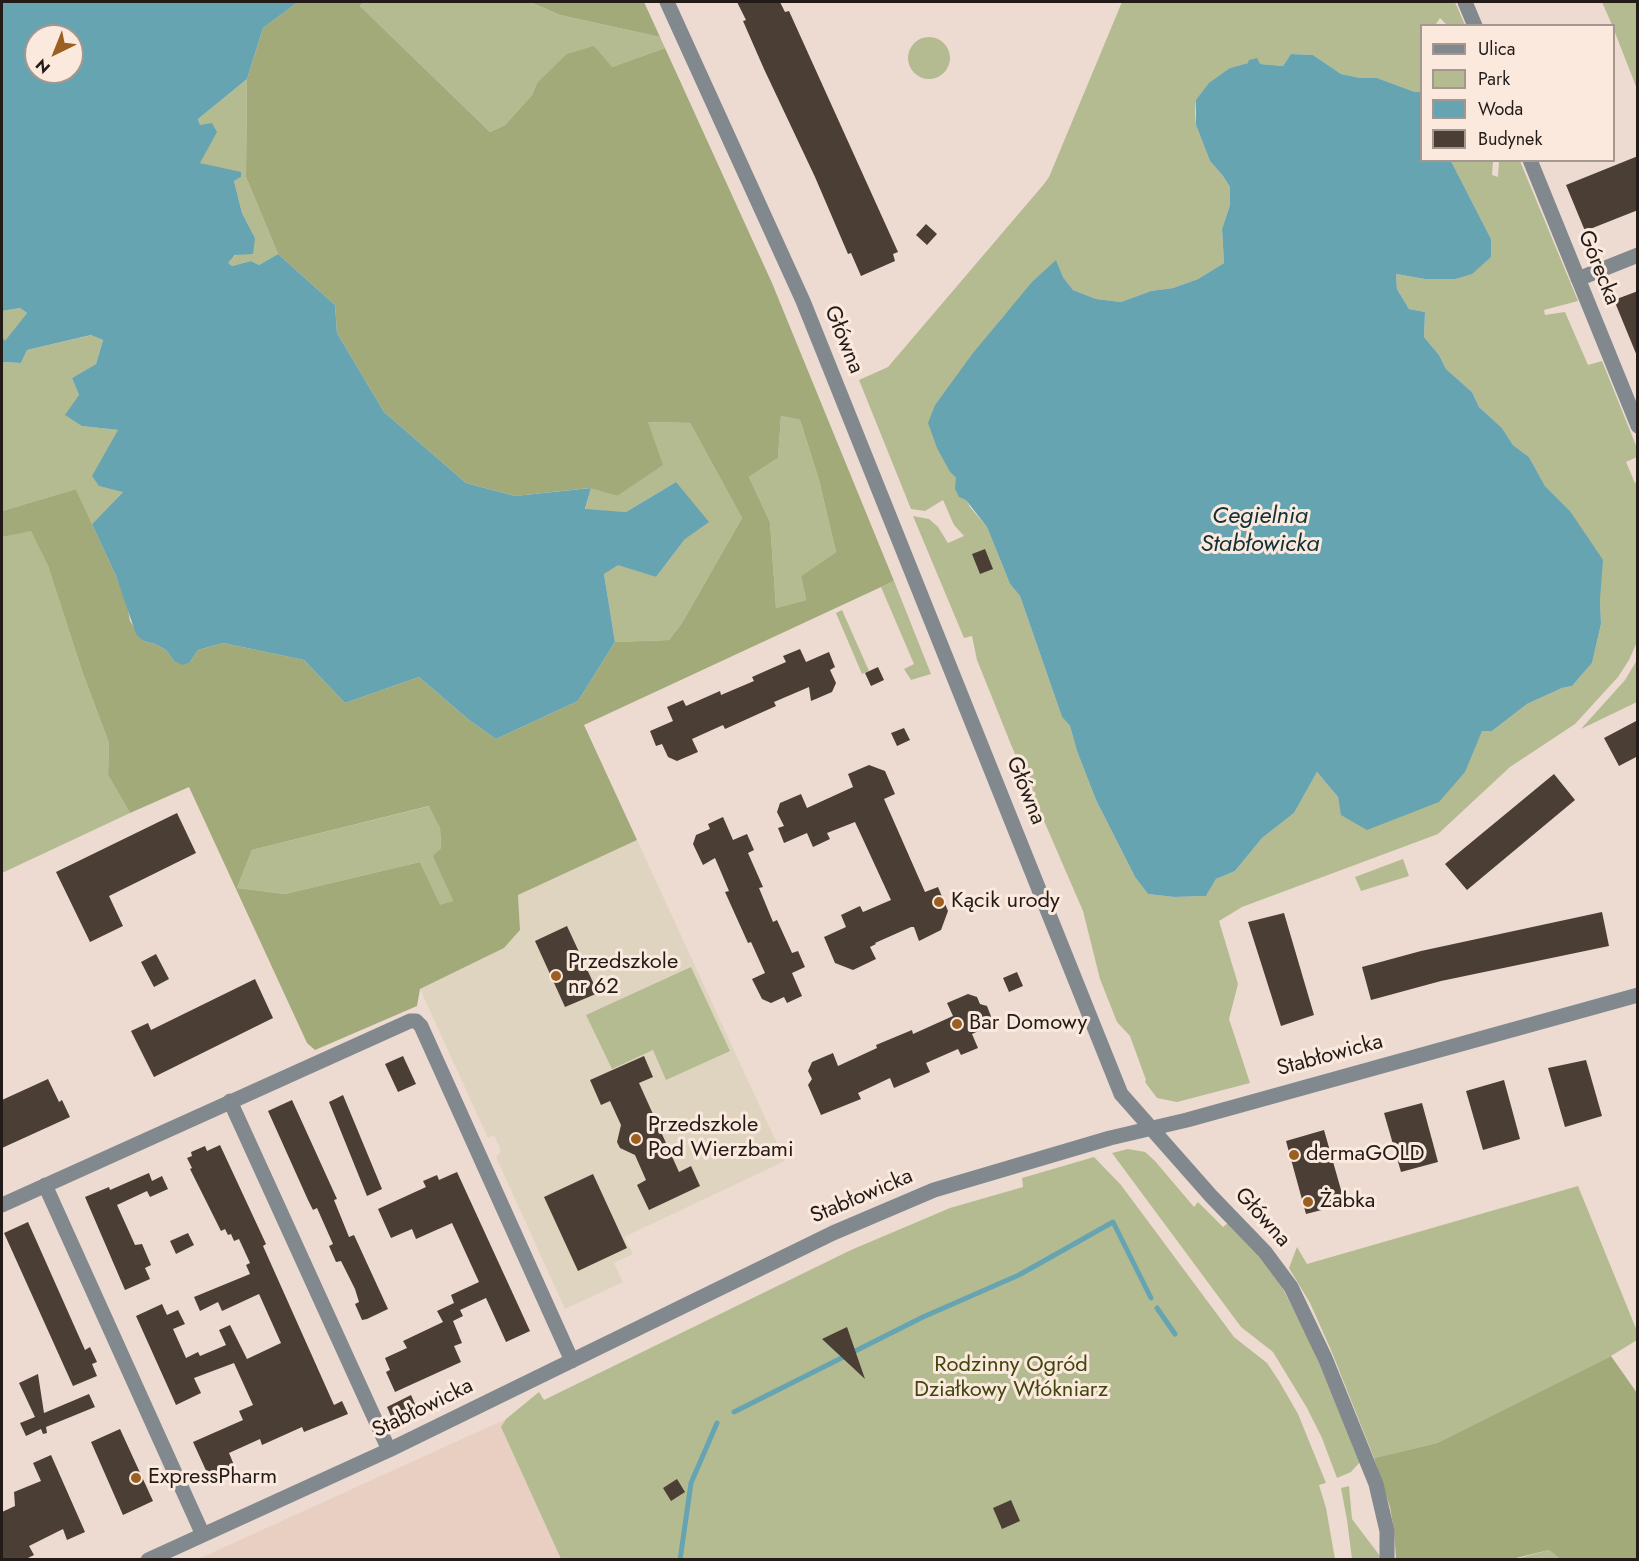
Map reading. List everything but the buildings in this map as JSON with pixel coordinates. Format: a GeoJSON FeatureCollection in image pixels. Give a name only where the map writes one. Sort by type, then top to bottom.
{"type":"FeatureCollection","features":[{"type":"Feature","properties":{"kind":"street","name":"Główna"},"geometry":{"type":"LineString","coordinates":[[667,2],[803,301],[1119,1089],[1265,1252],[1291,1287],[1325,1358],[1376,1484],[1387,1531],[1387,1560]]}},
{"type":"Feature","properties":{"kind":"street"},"geometry":{"type":"LineString","coordinates":[[1465,2],[1473,24]]}},
{"type":"Feature","properties":{"kind":"street","name":"Górecka"},"geometry":{"type":"LineString","coordinates":[[1531,162],[1638,426]]}},
{"type":"Feature","properties":{"kind":"street"},"geometry":{"type":"LineString","coordinates":[[1578,279],[1638,255]]}},
{"type":"Feature","properties":{"kind":"street","name":"Stabłowicka"},"geometry":{"type":"LineString","coordinates":[[148,1560],[389,1450],[833,1233],[934,1191],[1110,1138],[1638,995]]}},
{"type":"Feature","properties":{"kind":"street"},"geometry":{"type":"LineString","coordinates":[[2,1205],[410,1021],[416,1021],[421,1026],[572,1361]]}},
{"type":"Feature","properties":{"kind":"street"},"geometry":{"type":"LineString","coordinates":[[230,1101],[389,1450]]}},
{"type":"Feature","properties":{"kind":"street"},"geometry":{"type":"LineString","coordinates":[[45,1185],[203,1535]]}},
{"type":"Feature","properties":{"kind":"shaded area"},"geometry":{"type":"Polygon","coordinates":[[[637,840],[785,1161],[624,1237],[633,1254],[614,1263],[623,1282],[565,1309],[496,1157],[501,1151],[494,1135],[488,1138],[420,989],[504,948],[520,930],[518,895],[637,840]]]}},
{"type":"Feature","properties":{"kind":"shaded area"},"geometry":{"type":"Polygon","coordinates":[[[506,1419],[501,1427],[561,1559],[196,1560],[506,1419]]]}},
{"type":"Feature","properties":{"kind":"green space"},"geometry":{"type":"Polygon","coordinates":[[[298,2],[363,2],[360,6],[490,132],[505,125],[532,95],[537,83],[567,54],[594,46],[612,67],[665,48],[772,283],[894,581],[584,725],[637,840],[518,895],[520,930],[504,948],[420,989],[417,1006],[315,1050],[307,1043],[189,787],[130,813],[108,775],[109,743],[82,671],[48,566],[31,531],[2,537],[2,511],[76,489],[116,576],[127,604],[130,621],[143,641],[166,650],[174,661],[190,662],[198,650],[223,643],[304,660],[345,703],[419,677],[469,720],[496,739],[578,701],[615,642],[669,640],[682,623],[742,518],[690,423],[648,422],[663,465],[617,496],[590,488],[515,496],[466,483],[384,412],[337,333],[335,305],[278,254],[246,177],[247,79],[263,28],[298,2]],[[781,416],[778,458],[749,477],[770,522],[776,608],[806,600],[801,576],[836,552],[819,480],[800,420],[781,416]],[[429,806],[252,850],[237,888],[285,894],[420,862],[440,905],[453,901],[433,856],[441,848],[440,828],[429,806]]]}},
{"type":"Feature","properties":{"kind":"green space"},"geometry":{"type":"Polygon","coordinates":[[[363,2],[530,2],[560,15],[660,37],[665,48],[612,67],[537,83],[532,95],[505,125],[490,132],[360,6],[363,2]]]}},
{"type":"Feature","properties":{"kind":"green space"},"geometry":{"type":"Polygon","coordinates":[[[530,2],[644,2],[660,37],[560,15],[530,2]]]}},
{"type":"Feature","properties":{"kind":"green space"},"geometry":{"type":"Polygon","coordinates":[[[1122,2],[1455,2],[1465,24],[1446,24],[1440,18],[1436,24],[1420,24],[1420,92],[1377,78],[1341,74],[1313,55],[1291,54],[1283,66],[1248,63],[1230,68],[1196,100],[1195,113],[1196,125],[1210,161],[1230,187],[1230,205],[1222,229],[1224,263],[1198,279],[1173,288],[1151,291],[1121,302],[1096,299],[1073,290],[1063,277],[1056,261],[1002,318],[935,405],[950,472],[956,478],[970,507],[987,527],[1010,584],[1020,596],[1062,717],[1070,726],[1096,800],[1135,877],[1148,894],[1174,897],[1206,896],[1216,879],[1235,871],[1262,838],[1294,813],[1317,772],[1338,797],[1342,815],[1482,731],[1492,731],[1527,704],[1562,688],[1572,686],[1592,663],[1601,624],[1600,599],[1570,511],[1545,486],[1529,457],[1513,445],[1502,428],[1479,407],[1472,392],[1446,369],[1439,355],[1424,337],[1425,312],[1409,309],[1397,289],[1396,274],[1425,279],[1491,257],[1491,239],[1452,162],[1493,162],[1492,175],[1498,177],[1499,162],[1520,162],[1578,301],[1544,310],[1545,315],[1565,312],[1588,365],[1602,361],[1637,448],[1637,457],[1626,462],[1635,483],[1637,482],[1637,642],[1618,677],[1575,724],[1510,767],[1438,834],[1242,907],[1219,921],[1238,984],[1229,1019],[1250,1083],[1177,1102],[1157,1098],[1145,1082],[1130,1036],[1117,1022],[1100,979],[1083,911],[1012,747],[977,660],[972,636],[964,638],[913,516],[929,519],[938,527],[948,543],[964,536],[954,525],[943,500],[925,511],[911,509],[859,380],[888,367],[1049,177],[1122,2]]]}},
{"type":"Feature","properties":{"kind":"green space"},"geometry":{"type":"Polygon","coordinates":[[[1602,2],[1637,2],[1637,89],[1615,33],[1615,24],[1612,24],[1602,2]]]}},
{"type":"Feature","properties":{"kind":"green space"},"geometry":{"type":"Polygon","coordinates":[[[929,37],[944,43],[950,58],[944,73],[929,79],[914,73],[908,58],[914,43],[929,37]]]}},
{"type":"Feature","properties":{"kind":"green space"},"geometry":{"type":"Polygon","coordinates":[[[247,79],[246,177],[278,254],[259,265],[251,261],[232,266],[227,263],[255,238],[242,213],[234,181],[241,177],[200,163],[198,119],[247,79]]]}},
{"type":"Feature","properties":{"kind":"green space"},"geometry":{"type":"Polygon","coordinates":[[[20,308],[27,313],[5,342],[2,337],[2,311],[20,308]]]}},
{"type":"Feature","properties":{"kind":"green space"},"geometry":{"type":"Polygon","coordinates":[[[92,335],[103,340],[96,364],[72,378],[79,395],[82,426],[118,430],[99,486],[124,491],[92,524],[76,489],[2,511],[2,362],[21,363],[27,350],[92,335]]]}},
{"type":"Feature","properties":{"kind":"green space"},"geometry":{"type":"Polygon","coordinates":[[[781,416],[800,420],[819,480],[836,552],[801,576],[806,600],[776,608],[770,522],[749,477],[778,458],[781,416]]]}},
{"type":"Feature","properties":{"kind":"green space"},"geometry":{"type":"Polygon","coordinates":[[[648,422],[690,423],[742,518],[682,623],[669,640],[615,642],[604,574],[618,564],[656,577],[685,539],[676,482],[626,512],[585,510],[591,488],[617,496],[648,422]]]}},
{"type":"Feature","properties":{"kind":"green space"},"geometry":{"type":"Polygon","coordinates":[[[31,530],[48,566],[82,671],[109,743],[108,775],[130,813],[2,873],[2,537],[31,530]]]}},
{"type":"Feature","properties":{"kind":"green space"},"geometry":{"type":"Polygon","coordinates":[[[894,581],[931,674],[911,680],[904,669],[914,664],[881,587],[894,581]]]}},
{"type":"Feature","properties":{"kind":"green space"},"geometry":{"type":"Polygon","coordinates":[[[842,610],[869,671],[862,674],[836,613],[842,610]]]}},
{"type":"Feature","properties":{"kind":"green space"},"geometry":{"type":"Polygon","coordinates":[[[1637,660],[1637,702],[1581,729],[1625,680],[1637,660]]]}},
{"type":"Feature","properties":{"kind":"green space"},"geometry":{"type":"Polygon","coordinates":[[[430,806],[440,828],[441,848],[434,856],[453,901],[440,906],[420,862],[285,894],[237,888],[252,850],[430,806]]]}},
{"type":"Feature","properties":{"kind":"green space"},"geometry":{"type":"Polygon","coordinates":[[[1403,859],[1409,876],[1361,891],[1355,877],[1403,859]]]}},
{"type":"Feature","properties":{"kind":"green space"},"geometry":{"type":"Polygon","coordinates":[[[691,967],[730,1051],[666,1080],[653,1050],[612,1069],[586,1015],[691,967]]]}},
{"type":"Feature","properties":{"kind":"green space"},"geometry":{"type":"Polygon","coordinates":[[[1128,1149],[1145,1152],[1194,1207],[1198,1202],[1223,1227],[1228,1223],[1261,1258],[1282,1287],[1311,1344],[1360,1462],[1351,1472],[1337,1478],[1322,1438],[1307,1408],[1273,1352],[1241,1327],[1112,1153],[1128,1149]]]}},
{"type":"Feature","properties":{"kind":"green space","name":"Rodzinny Ogród Działkowy Włókniarz"},"geometry":{"type":"Polygon","coordinates":[[[1094,1157],[1121,1185],[1234,1337],[1267,1363],[1279,1381],[1298,1414],[1326,1483],[1319,1485],[1326,1508],[1335,1559],[561,1559],[501,1427],[506,1419],[539,1392],[544,1400],[851,1250],[950,1208],[1023,1187],[1022,1178],[1094,1157]]]}},
{"type":"Feature","properties":{"kind":"green space"},"geometry":{"type":"Polygon","coordinates":[[[1578,1186],[1637,1331],[1637,1340],[1611,1356],[1437,1443],[1374,1458],[1310,1303],[1289,1268],[1297,1247],[1307,1264],[1578,1186]]]}},
{"type":"Feature","properties":{"kind":"green space"},"geometry":{"type":"Polygon","coordinates":[[[1611,1356],[1637,1393],[1637,1559],[1560,1559],[1549,1550],[1512,1559],[1396,1559],[1390,1507],[1374,1458],[1437,1443],[1611,1356]]]}},
{"type":"Feature","properties":{"kind":"green space"},"geometry":{"type":"Polygon","coordinates":[[[1349,1486],[1352,1519],[1380,1559],[1352,1559],[1341,1488],[1349,1486]]]}},
{"type":"Feature","properties":{"kind":"green space"},"geometry":{"type":"Polygon","coordinates":[[[1549,1550],[1560,1559],[1512,1560],[1549,1550]]]}},
{"type":"Feature","properties":{"kind":"water"},"geometry":{"type":"Polygon","coordinates":[[[2,2],[298,2],[263,28],[247,79],[198,119],[200,125],[212,123],[217,132],[200,163],[241,172],[241,177],[234,181],[242,213],[255,238],[253,254],[235,255],[228,263],[232,266],[251,261],[259,265],[278,254],[335,305],[337,333],[384,412],[466,483],[515,496],[591,488],[585,509],[626,512],[676,482],[709,522],[685,539],[656,577],[618,565],[604,574],[615,642],[578,701],[496,739],[469,720],[419,677],[345,703],[304,660],[223,643],[198,650],[190,662],[183,665],[174,661],[166,650],[143,641],[136,634],[116,576],[92,524],[123,492],[99,486],[92,476],[118,430],[82,426],[65,415],[79,395],[72,378],[96,364],[103,340],[91,335],[27,350],[21,363],[2,362],[2,337],[5,341],[27,313],[20,308],[2,311],[2,2]]]}},
{"type":"Feature","properties":{"kind":"water","name":"Cegielnia Stabłowicka"},"geometry":{"type":"Polygon","coordinates":[[[1291,54],[1313,55],[1341,74],[1377,78],[1420,92],[1420,162],[1452,162],[1491,239],[1491,257],[1472,274],[1455,279],[1425,279],[1396,274],[1397,289],[1409,309],[1425,312],[1424,337],[1439,355],[1446,369],[1472,392],[1479,407],[1502,428],[1513,445],[1529,457],[1545,486],[1570,511],[1603,560],[1601,624],[1592,663],[1572,686],[1562,688],[1527,704],[1492,731],[1482,731],[1465,772],[1439,802],[1367,830],[1341,815],[1338,797],[1317,772],[1294,813],[1262,838],[1235,871],[1216,879],[1206,896],[1174,897],[1148,894],[1135,877],[1096,800],[1070,726],[1062,717],[1020,596],[1010,584],[987,527],[966,500],[959,497],[955,489],[956,478],[950,472],[937,448],[928,423],[935,405],[973,353],[1032,282],[1056,260],[1063,277],[1073,290],[1096,299],[1121,302],[1151,291],[1173,288],[1198,279],[1224,263],[1222,229],[1230,205],[1230,187],[1210,161],[1196,125],[1196,100],[1209,83],[1230,68],[1248,63],[1249,60],[1257,58],[1260,64],[1283,66],[1291,54]]]}},
{"type":"Feature","properties":{"kind":"waterway"},"geometry":{"type":"LineString","coordinates":[[734,1412],[923,1317],[1019,1275],[1113,1222],[1151,1298]]}},
{"type":"Feature","properties":{"kind":"waterway"},"geometry":{"type":"LineString","coordinates":[[1157,1308],[1175,1334]]}},
{"type":"Feature","properties":{"kind":"waterway"},"geometry":{"type":"LineString","coordinates":[[680,1560],[691,1483],[717,1423]]}},
{"type":"Feature","properties":{"kind":"place","name":"Kącik urody"},"geometry":{"type":"Point","coordinates":[939,902]}},
{"type":"Feature","properties":{"kind":"place","name":"Przedszkole nr 62"},"geometry":{"type":"Point","coordinates":[556,976]}},
{"type":"Feature","properties":{"kind":"place","name":"Bar Domowy"},"geometry":{"type":"Point","coordinates":[957,1024]}},
{"type":"Feature","properties":{"kind":"place","name":"Przedszkole Pod Wierzbami"},"geometry":{"type":"Point","coordinates":[636,1139]}},
{"type":"Feature","properties":{"kind":"place","name":"dermaGOLD"},"geometry":{"type":"Point","coordinates":[1294,1155]}},
{"type":"Feature","properties":{"kind":"place","name":"Żabka"},"geometry":{"type":"Point","coordinates":[1308,1202]}},
{"type":"Feature","properties":{"kind":"place","name":"ExpressPharm"},"geometry":{"type":"Point","coordinates":[136,1478]}}]}
